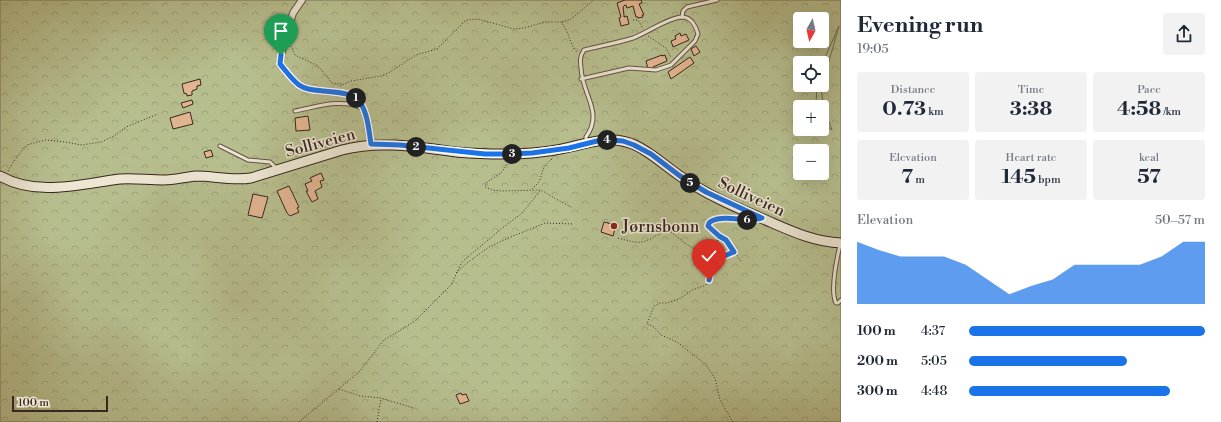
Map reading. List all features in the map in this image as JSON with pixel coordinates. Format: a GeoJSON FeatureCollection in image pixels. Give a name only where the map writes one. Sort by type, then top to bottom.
{"type":"FeatureCollection","features":[{"type":"Feature","properties":{"kind":"street"},"geometry":{"type":"LineString","coordinates":[[302,0],[293,13],[281,55],[280,64],[299,85],[309,90],[334,92],[356,98],[364,109],[371,144]]}},
{"type":"Feature","properties":{"kind":"street","name":"Solliveien"},"geometry":{"type":"LineString","coordinates":[[2,177],[15,183],[45,188],[63,188],[122,179],[163,180],[198,176],[243,179],[251,178],[356,146],[371,144],[400,145],[485,154],[515,154],[562,149],[586,143],[610,140],[634,145],[651,154],[680,176],[726,203],[812,238],[830,243],[841,243]]}},
{"type":"Feature","properties":{"kind":"lane"},"geometry":{"type":"LineString","coordinates":[[682,17],[683,11],[687,7],[717,0]]}},
{"type":"Feature","properties":{"kind":"lane"},"geometry":{"type":"LineString","coordinates":[[581,79],[629,68],[656,70],[671,65],[696,41],[698,34],[692,22],[688,18],[682,17],[645,31],[633,38],[584,50],[580,56],[581,79],[594,118],[591,129],[586,137],[586,143]]}},
{"type":"Feature","properties":{"kind":"lane"},"geometry":{"type":"LineString","coordinates":[[295,112],[341,103],[354,105],[364,109]]}},
{"type":"Feature","properties":{"kind":"lane"},"geometry":{"type":"LineString","coordinates":[[220,146],[248,160],[270,162],[277,169]]}},
{"type":"Feature","properties":{"kind":"lane"},"geometry":{"type":"LineString","coordinates":[[841,243],[835,265],[834,296],[836,302],[838,303],[841,300]]}},
{"type":"Feature","properties":{"kind":"path"},"geometry":{"type":"LineString","coordinates":[[287,36],[295,55],[318,66],[332,82],[344,84],[351,81],[381,76],[390,72],[416,55],[437,49],[466,20],[478,19],[514,29],[524,28],[545,22],[561,22],[571,19],[594,0]]}},
{"type":"Feature","properties":{"kind":"path"},"geometry":{"type":"LineString","coordinates":[[633,20],[638,20],[643,27]]}},
{"type":"Feature","properties":{"kind":"path"},"geometry":{"type":"LineString","coordinates":[[561,22],[566,28],[572,46],[580,56]]}},
{"type":"Feature","properties":{"kind":"path"},"geometry":{"type":"LineString","coordinates":[[645,31],[649,37],[666,48],[674,62]]}},
{"type":"Feature","properties":{"kind":"path"},"geometry":{"type":"LineString","coordinates":[[2,177],[27,145],[46,140],[82,145],[101,142],[114,136],[126,127],[158,114]]}},
{"type":"Feature","properties":{"kind":"path"},"geometry":{"type":"LineString","coordinates":[[515,154],[501,173],[487,182],[485,186],[492,190],[501,192],[531,189],[542,190],[573,208]]}},
{"type":"Feature","properties":{"kind":"path"},"geometry":{"type":"LineString","coordinates":[[531,189],[538,183],[542,169],[547,162],[552,159]]}},
{"type":"Feature","properties":{"kind":"path"},"geometry":{"type":"LineString","coordinates":[[299,422],[359,372],[384,340],[415,321],[451,285],[462,262],[522,213],[542,190]]}},
{"type":"Feature","properties":{"kind":"path"},"geometry":{"type":"LineString","coordinates":[[740,261],[726,240],[708,226],[711,221],[726,218],[744,220]]}},
{"type":"Feature","properties":{"kind":"path"},"geometry":{"type":"LineString","coordinates":[[456,273],[489,247],[506,239],[545,223],[573,224]]}},
{"type":"Feature","properties":{"kind":"path"},"geometry":{"type":"LineString","coordinates":[[618,238],[632,242],[643,242],[669,230],[691,248],[701,251],[708,251],[714,248],[719,236]]}},
{"type":"Feature","properties":{"kind":"path"},"geometry":{"type":"LineString","coordinates":[[733,422],[720,400],[715,378],[705,364],[677,342],[661,335],[654,327],[647,324],[654,306],[680,298],[692,290],[706,285],[709,280],[712,265],[716,259],[734,252]]}},
{"type":"Feature","properties":{"kind":"path"},"geometry":{"type":"LineString","coordinates":[[339,389],[360,396],[381,398],[412,408]]}},
{"type":"Feature","properties":{"kind":"path"},"geometry":{"type":"LineString","coordinates":[[378,422],[381,398]]}},
{"type":"Feature","properties":{"kind":"green space"},"geometry":{"type":"Polygon","coordinates":[[[0,0],[841,0],[841,422],[0,422],[0,0]]]}},
{"type":"Feature","properties":{"kind":"green space"},"geometry":{"type":"Polygon","coordinates":[[[839,26],[829,61],[829,56],[826,56],[839,26]]]}},
{"type":"Feature","properties":{"kind":"green space"},"geometry":{"type":"Polygon","coordinates":[[[817,92],[821,92],[823,100],[816,100],[817,92]]]}},
{"type":"Feature","properties":{"kind":"building"},"geometry":{"type":"Polygon","coordinates":[[[625,0],[641,0],[642,3],[639,4],[644,15],[642,15],[643,17],[636,17],[633,6],[627,8],[625,5],[623,7],[624,17],[627,16],[629,24],[621,26],[619,18],[621,17],[617,3],[625,0]]]}},
{"type":"Feature","properties":{"kind":"building"},"geometry":{"type":"Polygon","coordinates":[[[680,33],[681,36],[686,34],[689,40],[673,47],[671,41],[676,39],[675,36],[680,33]]]}},
{"type":"Feature","properties":{"kind":"building"},"geometry":{"type":"Polygon","coordinates":[[[696,46],[700,52],[694,56],[691,49],[696,46]]]}},
{"type":"Feature","properties":{"kind":"building"},"geometry":{"type":"Polygon","coordinates":[[[665,55],[667,61],[653,67],[653,69],[648,69],[646,61],[665,55]]]}},
{"type":"Feature","properties":{"kind":"building"},"geometry":{"type":"Polygon","coordinates":[[[690,57],[694,63],[671,79],[668,72],[690,57]]]}},
{"type":"Feature","properties":{"kind":"building"},"geometry":{"type":"Polygon","coordinates":[[[200,79],[201,85],[197,86],[197,89],[192,91],[192,95],[187,96],[187,94],[184,93],[182,84],[200,79]]]}},
{"type":"Feature","properties":{"kind":"building"},"geometry":{"type":"Polygon","coordinates":[[[192,100],[193,104],[183,108],[181,103],[192,100]]]}},
{"type":"Feature","properties":{"kind":"building"},"geometry":{"type":"Polygon","coordinates":[[[190,112],[193,124],[173,129],[170,118],[190,112]]]}},
{"type":"Feature","properties":{"kind":"building"},"geometry":{"type":"Polygon","coordinates":[[[308,116],[310,130],[296,131],[295,118],[308,116]]]}},
{"type":"Feature","properties":{"kind":"building"},"geometry":{"type":"Polygon","coordinates":[[[211,150],[213,156],[206,158],[204,152],[211,150]]]}},
{"type":"Feature","properties":{"kind":"building"},"geometry":{"type":"Polygon","coordinates":[[[321,173],[324,180],[320,181],[322,187],[315,191],[318,199],[312,202],[306,191],[308,191],[305,184],[312,181],[310,178],[321,173]]]}},
{"type":"Feature","properties":{"kind":"building"},"geometry":{"type":"Polygon","coordinates":[[[289,186],[299,207],[297,208],[299,212],[290,216],[287,213],[277,191],[289,186]]]}},
{"type":"Feature","properties":{"kind":"building"},"geometry":{"type":"Polygon","coordinates":[[[253,194],[268,197],[262,218],[248,215],[253,194]]]}},
{"type":"Feature","properties":{"kind":"building"},"geometry":{"type":"Polygon","coordinates":[[[604,222],[616,225],[613,236],[601,232],[604,222]]]}},
{"type":"Feature","properties":{"kind":"building"},"geometry":{"type":"Polygon","coordinates":[[[461,393],[462,395],[466,394],[469,401],[460,404],[456,395],[461,393]]]}},
{"type":"Feature","properties":{"kind":"place","name":"Jørnsbonn"},"geometry":{"type":"Point","coordinates":[614,226]}},
{"type":"Feature","properties":{"kind":"route"},"geometry":{"type":"LineString","coordinates":[[281,55],[280,64],[299,85],[309,90],[334,92],[350,95],[356,98],[364,109],[371,144],[400,145],[485,154],[532,153],[610,140],[623,141],[634,145],[651,154],[680,176],[706,192],[726,203],[762,218],[757,220],[734,220],[726,218],[715,219],[709,223],[708,226],[726,240],[734,252],[716,259],[712,265],[709,280]]}}]}
